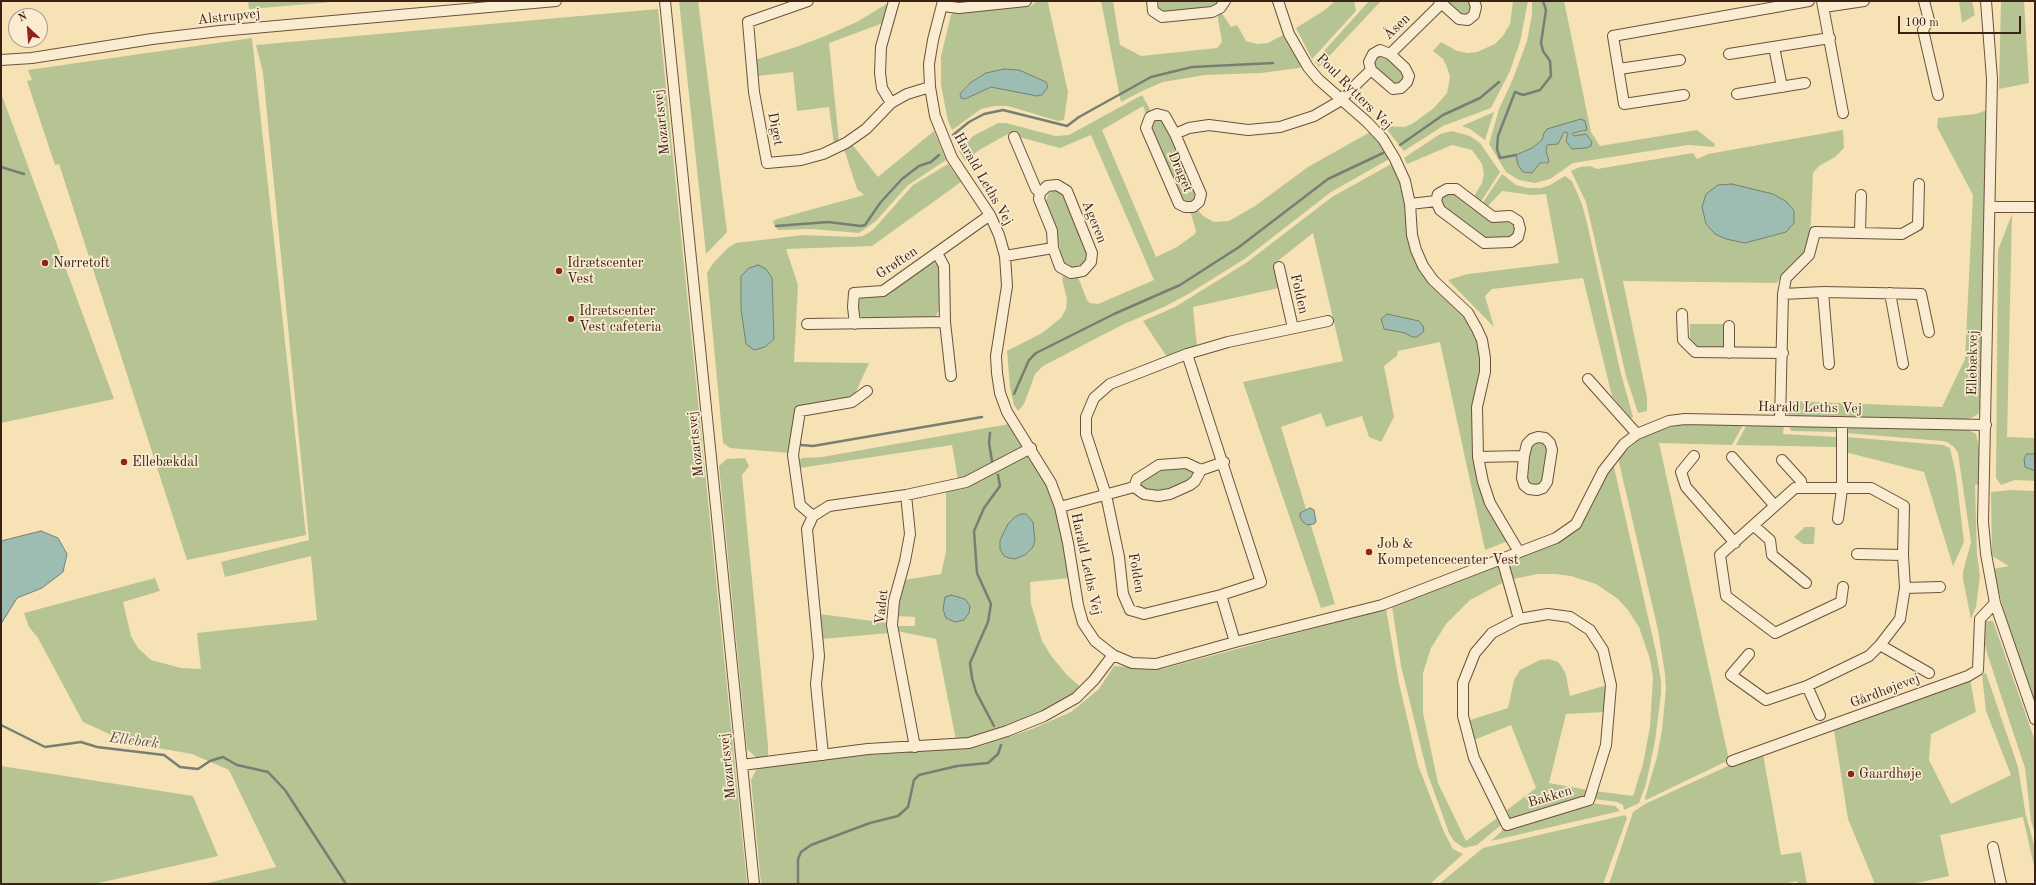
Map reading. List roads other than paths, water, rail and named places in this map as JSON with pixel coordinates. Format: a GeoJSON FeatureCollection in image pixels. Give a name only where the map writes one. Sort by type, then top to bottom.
{"type":"FeatureCollection","features":[{"type":"Feature","properties":{"kind":"street","name":"Alstrupvej"},"geometry":{"type":"LineString","coordinates":[[1,60],[32,58],[220,31],[556,1]]}},
{"type":"Feature","properties":{"kind":"street","name":"Mozartsvej"},"geometry":{"type":"LineString","coordinates":[[664,1],[754,884]]}},
{"type":"Feature","properties":{"kind":"street","name":"Diget"},"geometry":{"type":"LineString","coordinates":[[808,1],[748,22],[754,92],[767,163],[801,160],[824,154],[846,143],[866,129],[891,103],[907,94],[930,87]]}},
{"type":"Feature","properties":{"kind":"street"},"geometry":{"type":"LineString","coordinates":[[891,103],[882,88],[880,74],[881,47],[894,1]]}},
{"type":"Feature","properties":{"kind":"street"},"geometry":{"type":"LineString","coordinates":[[943,3],[959,8],[1026,1]]}},
{"type":"Feature","properties":{"kind":"street"},"geometry":{"type":"LineString","coordinates":[[1152,1],[1153,11],[1162,17],[1212,12],[1220,8],[1226,1]]}},
{"type":"Feature","properties":{"kind":"street","name":"Poul Rytters Vej"},"geometry":{"type":"LineString","coordinates":[[1278,1],[1286,26],[1299,55],[1311,72],[1367,122],[1383,139],[1396,159],[1402,174],[1410,204],[1412,235],[1416,250],[1423,266],[1433,280],[1468,313],[1482,340],[1485,358],[1485,372],[1477,407],[1478,457],[1483,482],[1490,503],[1519,552]]}},
{"type":"Feature","properties":{"kind":"street","name":"Åsen"},"geometry":{"type":"LineString","coordinates":[[1390,54],[1440,3],[1459,20],[1468,20],[1474,15],[1476,7],[1474,1]]}},
{"type":"Feature","properties":{"kind":"street"},"geometry":{"type":"LineString","coordinates":[[1684,95],[1624,104],[1612,36],[1810,1]]}},
{"type":"Feature","properties":{"kind":"street"},"geometry":{"type":"LineString","coordinates":[[1843,113],[1823,4],[1864,1]]}},
{"type":"Feature","properties":{"kind":"street"},"geometry":{"type":"LineString","coordinates":[[1924,1],[1929,20],[1923,30],[1938,95]]}},
{"type":"Feature","properties":{"kind":"street","name":"Ellebækvej"},"geometry":{"type":"LineString","coordinates":[[1986,1],[1992,80],[1991,207],[1983,522],[1986,554],[1995,603],[2035,719]]}},
{"type":"Feature","properties":{"kind":"street","name":"Harald Leths Vej"},"geometry":{"type":"LineString","coordinates":[[943,3],[932,40],[929,64],[930,87],[935,116],[952,158],[990,215],[999,234],[1005,256],[1007,286],[997,350],[997,374],[1000,393],[1007,412],[1051,483],[1060,507],[1068,543],[1078,605],[1083,623],[1095,641],[1113,655],[1132,663],[1156,664],[1394,601],[1556,538],[1576,524],[1603,471],[1624,444],[1637,434],[1669,421],[1685,419],[1986,425]]}},
{"type":"Feature","properties":{"kind":"street"},"geometry":{"type":"LineString","coordinates":[[1729,54],[1830,38]]}},
{"type":"Feature","properties":{"kind":"street"},"geometry":{"type":"LineString","coordinates":[[1774,47],[1782,87]]}},
{"type":"Feature","properties":{"kind":"street","name":"Åsen"},"geometry":{"type":"LineString","coordinates":[[1380,50],[1390,54],[1410,76],[1401,88],[1393,89],[1371,70],[1369,62],[1373,54],[1380,50]]}},
{"type":"Feature","properties":{"kind":"street"},"geometry":{"type":"LineString","coordinates":[[1619,69],[1680,60]]}},
{"type":"Feature","properties":{"kind":"street"},"geometry":{"type":"LineString","coordinates":[[1341,100],[1371,70]]}},
{"type":"Feature","properties":{"kind":"street"},"geometry":{"type":"LineString","coordinates":[[1737,94],[1805,83]]}},
{"type":"Feature","properties":{"kind":"street","name":"Draget"},"geometry":{"type":"LineString","coordinates":[[1175,134],[1189,128],[1209,125],[1248,130],[1280,127],[1314,116],[1341,100]]}},
{"type":"Feature","properties":{"kind":"street","name":"Draget"},"geometry":{"type":"LineString","coordinates":[[1158,114],[1165,116],[1175,134],[1201,194],[1199,202],[1193,207],[1185,207],[1179,204],[1146,128],[1147,121],[1150,117],[1158,114]]}},
{"type":"Feature","properties":{"kind":"street","name":"Ageren"},"geometry":{"type":"LineString","coordinates":[[1014,137],[1036,189],[1040,193]]}},
{"type":"Feature","properties":{"kind":"street"},"geometry":{"type":"LineString","coordinates":[[1780,421],[1783,353],[1783,294],[1786,278],[1809,254],[1815,232],[1902,234],[1918,225],[1919,184]]}},
{"type":"Feature","properties":{"kind":"street","name":"Ageren"},"geometry":{"type":"LineString","coordinates":[[1057,185],[1067,191],[1092,253],[1091,262],[1083,271],[1071,273],[1060,267],[1053,248],[1052,231],[1039,199],[1040,193],[1047,186],[1057,185]]}},
{"type":"Feature","properties":{"kind":"street"},"geometry":{"type":"LineString","coordinates":[[1447,189],[1456,189],[1493,217],[1510,216],[1518,221],[1520,229],[1518,237],[1511,242],[1484,243],[1440,210],[1436,201],[1438,194],[1447,189]]}},
{"type":"Feature","properties":{"kind":"street"},"geometry":{"type":"LineString","coordinates":[[1860,232],[1861,195]]}},
{"type":"Feature","properties":{"kind":"street"},"geometry":{"type":"LineString","coordinates":[[1410,204],[1436,201]]}},
{"type":"Feature","properties":{"kind":"street"},"geometry":{"type":"LineString","coordinates":[[1991,207],[2035,207]]}},
{"type":"Feature","properties":{"kind":"street","name":"Grøften"},"geometry":{"type":"LineString","coordinates":[[855,324],[852,307],[854,293],[883,291],[990,215]]}},
{"type":"Feature","properties":{"kind":"street"},"geometry":{"type":"LineString","coordinates":[[1005,256],[1053,248]]}},
{"type":"Feature","properties":{"kind":"street","name":"Grøften"},"geometry":{"type":"LineString","coordinates":[[937,253],[944,266],[945,322],[951,376]]}},
{"type":"Feature","properties":{"kind":"street","name":"Folden"},"geometry":{"type":"LineString","coordinates":[[1279,267],[1293,328]]}},
{"type":"Feature","properties":{"kind":"street"},"geometry":{"type":"LineString","coordinates":[[1783,294],[1823,292],[1921,294],[1929,332]]}},
{"type":"Feature","properties":{"kind":"street"},"geometry":{"type":"LineString","coordinates":[[1823,292],[1829,364]]}},
{"type":"Feature","properties":{"kind":"street"},"geometry":{"type":"LineString","coordinates":[[1890,293],[1903,364]]}},
{"type":"Feature","properties":{"kind":"street"},"geometry":{"type":"LineString","coordinates":[[1682,314],[1683,340],[1695,352],[1783,353]]}},
{"type":"Feature","properties":{"kind":"street","name":"Folden"},"geometry":{"type":"LineString","coordinates":[[1187,354],[1224,462],[1261,582],[1221,595],[1144,614],[1130,610],[1123,594],[1119,558],[1106,495],[1086,434],[1086,417],[1094,398],[1110,384],[1187,354],[1228,342],[1328,321]]}},
{"type":"Feature","properties":{"kind":"street"},"geometry":{"type":"LineString","coordinates":[[807,324],[945,322]]}},
{"type":"Feature","properties":{"kind":"street"},"geometry":{"type":"LineString","coordinates":[[1729,326],[1729,352]]}},
{"type":"Feature","properties":{"kind":"street"},"geometry":{"type":"LineString","coordinates":[[1588,379],[1637,434]]}},
{"type":"Feature","properties":{"kind":"street"},"geometry":{"type":"LineString","coordinates":[[813,516],[800,505],[793,456],[800,411],[852,402],[867,391]]}},
{"type":"Feature","properties":{"kind":"street"},"geometry":{"type":"LineString","coordinates":[[1838,519],[1842,489],[1842,422]]}},
{"type":"Feature","properties":{"kind":"street"},"geometry":{"type":"LineString","coordinates":[[1538,437],[1545,438],[1550,443],[1552,450],[1547,482],[1543,488],[1537,490],[1530,489],[1524,485],[1522,478],[1524,456],[1527,444],[1532,439],[1538,437]]}},
{"type":"Feature","properties":{"kind":"street"},"geometry":{"type":"LineString","coordinates":[[823,755],[816,684],[819,656],[806,529],[813,516],[829,506],[906,494],[966,482],[1030,448]]}},
{"type":"Feature","properties":{"kind":"street"},"geometry":{"type":"LineString","coordinates":[[1478,457],[1524,456]]}},
{"type":"Feature","properties":{"kind":"street"},"geometry":{"type":"LineString","coordinates":[[1694,456],[1681,472],[1686,487],[1735,543]]}},
{"type":"Feature","properties":{"kind":"street"},"geometry":{"type":"LineString","coordinates":[[1732,457],[1775,506]]}},
{"type":"Feature","properties":{"kind":"street"},"geometry":{"type":"LineString","coordinates":[[1782,460],[1801,481],[1802,488]]}},
{"type":"Feature","properties":{"kind":"street"},"geometry":{"type":"LineString","coordinates":[[1134,487],[1144,494],[1158,496],[1170,494],[1190,485],[1195,481],[1201,470],[1224,462]]}},
{"type":"Feature","properties":{"kind":"street"},"geometry":{"type":"LineString","coordinates":[[1134,487],[1137,479],[1143,474],[1164,464],[1186,463],[1201,470]]}},
{"type":"Feature","properties":{"kind":"street"},"geometry":{"type":"LineString","coordinates":[[1060,507],[1134,487]]}},
{"type":"Feature","properties":{"kind":"street"},"geometry":{"type":"LineString","coordinates":[[1749,654],[1731,675],[1766,700],[1807,686],[1869,656],[1880,645],[1900,619],[1905,588],[1903,555],[1904,506],[1871,488],[1795,488],[1720,555],[1726,596],[1775,633],[1841,602],[1844,587]]}},
{"type":"Feature","properties":{"kind":"street","name":"Vadet"},"geometry":{"type":"LineString","coordinates":[[906,494],[910,534],[905,561],[894,601],[892,625],[915,747]]}},
{"type":"Feature","properties":{"kind":"street"},"geometry":{"type":"LineString","coordinates":[[1754,526],[1770,540],[1772,555],[1806,583]]}},
{"type":"Feature","properties":{"kind":"street"},"geometry":{"type":"LineString","coordinates":[[1857,554],[1903,555]]}},
{"type":"Feature","properties":{"kind":"street"},"geometry":{"type":"LineString","coordinates":[[1502,559],[1519,619]]}},
{"type":"Feature","properties":{"kind":"street"},"geometry":{"type":"LineString","coordinates":[[1905,588],[1940,587]]}},
{"type":"Feature","properties":{"kind":"street"},"geometry":{"type":"LineString","coordinates":[[1221,595],[1235,642]]}},
{"type":"Feature","properties":{"kind":"street","name":"Gårdhøjevej"},"geometry":{"type":"LineString","coordinates":[[1732,761],[1968,676],[1978,670],[1980,619],[1995,603]]}},
{"type":"Feature","properties":{"kind":"street","name":"Bakken"},"geometry":{"type":"LineString","coordinates":[[1548,614],[1570,617],[1590,630],[1603,650],[1611,685],[1606,744],[1589,800],[1507,825],[1474,758],[1463,716],[1463,683],[1475,653],[1492,633],[1519,619],[1548,614]]}},
{"type":"Feature","properties":{"kind":"street"},"geometry":{"type":"LineString","coordinates":[[1880,645],[1929,673]]}},
{"type":"Feature","properties":{"kind":"street"},"geometry":{"type":"LineString","coordinates":[[742,765],[868,749],[915,747],[969,742],[1007,731],[1044,716],[1076,698],[1094,680],[1113,655]]}},
{"type":"Feature","properties":{"kind":"street"},"geometry":{"type":"LineString","coordinates":[[1807,686],[1820,715]]}},
{"type":"Feature","properties":{"kind":"street"},"geometry":{"type":"LineString","coordinates":[[1993,847],[2001,884]]}},
{"type":"Feature","properties":{"kind":"water"},"geometry":{"type":"Polygon","coordinates":[[[1004,69],[1019,70],[1046,82],[1048,87],[1042,95],[1037,96],[991,87],[965,99],[961,98],[960,94],[970,83],[986,73],[1004,69]]]}},
{"type":"Feature","properties":{"kind":"water"},"geometry":{"type":"Polygon","coordinates":[[[1581,119],[1585,121],[1587,130],[1573,133],[1573,135],[1586,134],[1592,142],[1591,146],[1572,149],[1566,141],[1568,133],[1564,132],[1558,144],[1547,145],[1546,151],[1549,161],[1548,163],[1540,163],[1532,173],[1523,172],[1518,165],[1516,155],[1532,148],[1542,140],[1547,129],[1581,119]]]}},
{"type":"Feature","properties":{"kind":"water"},"geometry":{"type":"Polygon","coordinates":[[[1732,184],[1773,194],[1787,202],[1794,211],[1794,223],[1786,232],[1745,243],[1726,239],[1715,234],[1706,224],[1702,207],[1706,194],[1718,185],[1732,184]]]}},
{"type":"Feature","properties":{"kind":"water"},"geometry":{"type":"Polygon","coordinates":[[[758,265],[766,269],[772,278],[774,339],[765,347],[754,350],[746,344],[741,309],[741,276],[749,268],[758,265]]]}},
{"type":"Feature","properties":{"kind":"water"},"geometry":{"type":"Polygon","coordinates":[[[1387,314],[1419,321],[1423,326],[1424,331],[1417,337],[1412,337],[1405,333],[1384,329],[1381,319],[1387,314]]]}},
{"type":"Feature","properties":{"kind":"water"},"geometry":{"type":"Polygon","coordinates":[[[2027,454],[2035,454],[2035,471],[2025,467],[2024,458],[2027,454]]]}},
{"type":"Feature","properties":{"kind":"water"},"geometry":{"type":"Polygon","coordinates":[[[1310,508],[1314,510],[1316,522],[1314,524],[1307,525],[1300,517],[1300,513],[1310,508]]]}},
{"type":"Feature","properties":{"kind":"water"},"geometry":{"type":"Polygon","coordinates":[[[1021,514],[1026,514],[1033,522],[1035,540],[1033,547],[1025,555],[1015,559],[1009,558],[1004,556],[1000,549],[1000,540],[1008,524],[1015,517],[1021,514]]]}},
{"type":"Feature","properties":{"kind":"water"},"geometry":{"type":"Polygon","coordinates":[[[41,531],[58,538],[67,554],[63,572],[42,588],[17,598],[1,624],[1,541],[41,531]]]}},
{"type":"Feature","properties":{"kind":"water"},"geometry":{"type":"Polygon","coordinates":[[[951,595],[965,599],[970,606],[969,613],[964,620],[955,622],[946,618],[943,609],[945,597],[951,595]]]}},
{"type":"Feature","properties":{"kind":"waterway"},"geometry":{"type":"LineString","coordinates":[[1516,155],[1500,158],[1497,149],[1498,136],[1515,92],[1523,95],[1540,90],[1551,76],[1550,61],[1543,51],[1541,43],[1546,10],[1543,1]]}},
{"type":"Feature","properties":{"kind":"waterway"},"geometry":{"type":"LineString","coordinates":[[953,135],[969,122],[984,114],[1003,110],[1067,126],[1079,117],[1151,77],[1192,67],[1273,63]]}},
{"type":"Feature","properties":{"kind":"waterway"},"geometry":{"type":"LineString","coordinates":[[1400,145],[1443,115],[1480,98],[1499,82]]}},
{"type":"Feature","properties":{"kind":"waterway"},"geometry":{"type":"LineString","coordinates":[[1014,394],[1029,360],[1036,353],[1114,314],[1180,285],[1239,247],[1328,179],[1383,153]]}},
{"type":"Feature","properties":{"kind":"waterway"},"geometry":{"type":"LineString","coordinates":[[776,226],[828,222],[861,226],[865,225],[880,203],[902,179],[919,166],[931,162],[939,155]]}},
{"type":"Feature","properties":{"kind":"waterway"},"geometry":{"type":"LineString","coordinates":[[1,167],[24,174]]}},
{"type":"Feature","properties":{"kind":"waterway"},"geometry":{"type":"LineString","coordinates":[[801,445],[813,446],[982,417]]}},
{"type":"Feature","properties":{"kind":"waterway"},"geometry":{"type":"LineString","coordinates":[[990,433],[989,443],[992,461]]}},
{"type":"Feature","properties":{"kind":"waterway"},"geometry":{"type":"LineString","coordinates":[[994,726],[976,692],[970,663],[988,622],[991,604],[977,573],[974,531],[984,508],[1000,486],[998,475]]}},
{"type":"Feature","properties":{"kind":"waterway","name":"Ellebæk"},"geometry":{"type":"LineString","coordinates":[[1,725],[45,747],[81,742],[97,747],[164,755],[180,767],[198,769],[210,761],[223,757],[237,765],[268,772],[285,790],[346,884]]}},
{"type":"Feature","properties":{"kind":"waterway"},"geometry":{"type":"LineString","coordinates":[[798,884],[798,859],[801,852],[811,845],[870,823],[898,816],[908,807],[914,780],[919,775],[957,766],[988,763],[998,754],[1001,745]]}},
{"type":"Feature","properties":{"kind":"place","name":"Nørretoft"},"geometry":{"type":"Point","coordinates":[45,263]}},
{"type":"Feature","properties":{"kind":"place","name":"Idrætscenter Vest"},"geometry":{"type":"Point","coordinates":[559,271]}},
{"type":"Feature","properties":{"kind":"place","name":"Idrætscenter Vest cafeteria"},"geometry":{"type":"Point","coordinates":[571,319]}},
{"type":"Feature","properties":{"kind":"place","name":"Ellebækdal"},"geometry":{"type":"Point","coordinates":[124,462]}},
{"type":"Feature","properties":{"kind":"place","name":"Job & Kompetencecenter Vest"},"geometry":{"type":"Point","coordinates":[1369,552]}},
{"type":"Feature","properties":{"kind":"place","name":"Gaardhøje"},"geometry":{"type":"Point","coordinates":[1851,774]}}]}
